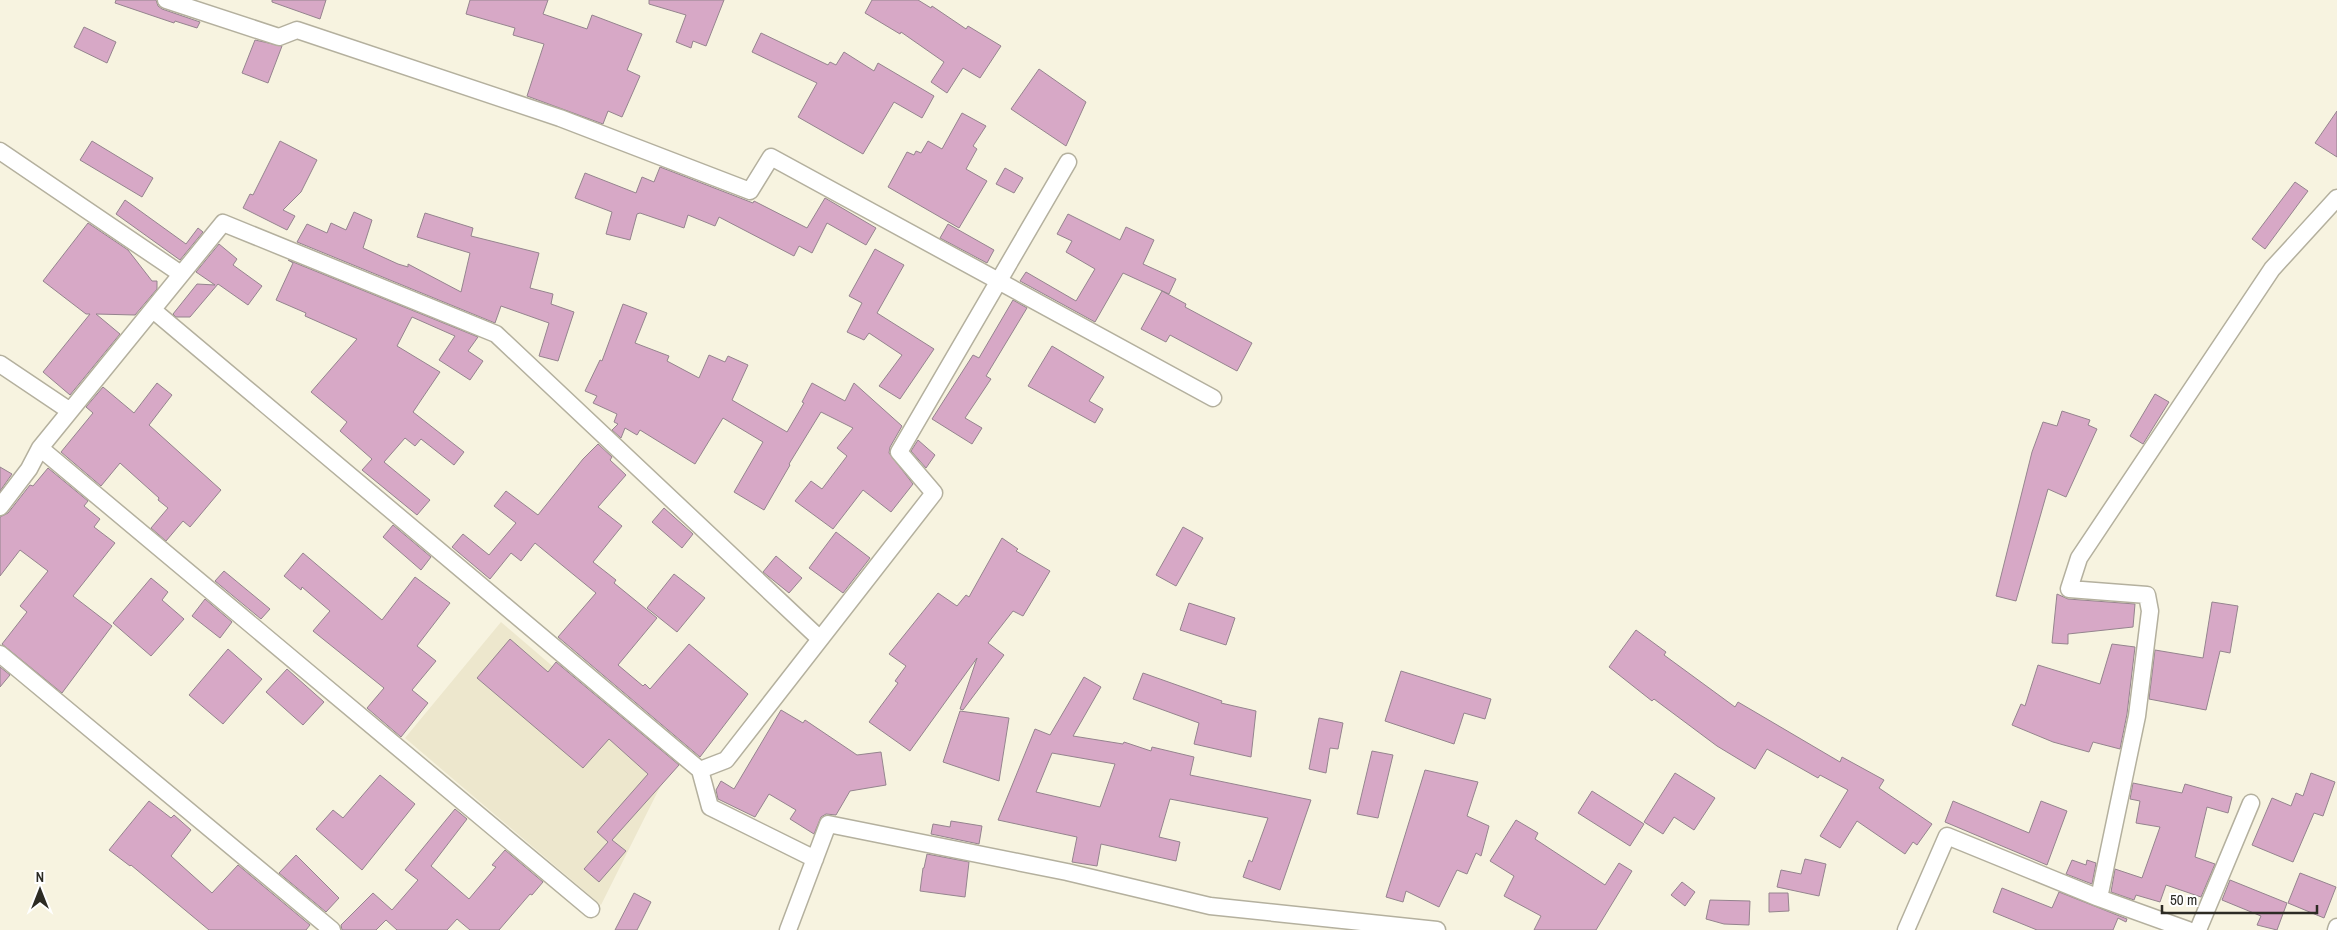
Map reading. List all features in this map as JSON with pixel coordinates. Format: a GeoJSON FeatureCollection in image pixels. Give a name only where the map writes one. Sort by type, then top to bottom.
{"type":"FeatureCollection","features":[{"type":"Feature","properties":{"kind":"street"},"geometry":{"type":"LineString","coordinates":[[166,0],[279,37],[297,30],[560,118],[750,191],[771,157],[1213,398]]}},
{"type":"Feature","properties":{"kind":"street"},"geometry":{"type":"LineString","coordinates":[[0,151],[182,274]]}},
{"type":"Feature","properties":{"kind":"street"},"geometry":{"type":"LineString","coordinates":[[700,770],[726,760],[934,493],[899,452],[1068,162]]}},
{"type":"Feature","properties":{"kind":"street"},"geometry":{"type":"LineString","coordinates":[[2100,898],[2137,716],[2150,611],[2147,595],[2069,589],[2079,558],[2272,269],[2337,198]]}},
{"type":"Feature","properties":{"kind":"street"},"geometry":{"type":"LineString","coordinates":[[0,507],[29,469],[40,448],[223,223],[496,334],[820,639]]}},
{"type":"Feature","properties":{"kind":"street"},"geometry":{"type":"LineString","coordinates":[[153,310],[700,770],[710,807],[815,859]]}},
{"type":"Feature","properties":{"kind":"street"},"geometry":{"type":"LineString","coordinates":[[0,364],[70,412]]}},
{"type":"Feature","properties":{"kind":"street"},"geometry":{"type":"LineString","coordinates":[[40,448],[592,909]]}},
{"type":"Feature","properties":{"kind":"street"},"geometry":{"type":"LineString","coordinates":[[0,654],[332,930]]}},
{"type":"Feature","properties":{"kind":"street"},"geometry":{"type":"LineString","coordinates":[[2198,930],[2252,803]]}},
{"type":"Feature","properties":{"kind":"street"},"geometry":{"type":"LineString","coordinates":[[788,930],[828,824],[1067,872],[1210,906],[1437,930]]}},
{"type":"Feature","properties":{"kind":"street"},"geometry":{"type":"LineString","coordinates":[[1906,930],[1947,836],[2100,898],[2188,930]]}},
{"type":"Feature","properties":{"kind":"shaded area"},"geometry":{"type":"Polygon","coordinates":[[[501,622],[670,767],[601,905],[405,738],[501,622]]]}},
{"type":"Feature","properties":{"kind":"building"},"geometry":{"type":"Polygon","coordinates":[[[116,0],[156,0],[158,6],[162,9],[200,22],[197,28],[175,21],[174,23],[115,3],[116,0]]]}},
{"type":"Feature","properties":{"kind":"building"},"geometry":{"type":"Polygon","coordinates":[[[272,0],[326,0],[320,19],[272,2],[272,0]]]}},
{"type":"Feature","properties":{"kind":"building"},"geometry":{"type":"Polygon","coordinates":[[[470,0],[548,0],[543,14],[587,29],[592,15],[642,34],[627,70],[640,76],[622,117],[608,111],[603,124],[527,96],[544,44],[513,35],[515,28],[466,14],[470,0]]]}},
{"type":"Feature","properties":{"kind":"building"},"geometry":{"type":"Polygon","coordinates":[[[649,0],[724,0],[706,46],[693,41],[691,48],[676,42],[686,15],[649,4],[649,0]]]}},
{"type":"Feature","properties":{"kind":"building"},"geometry":{"type":"Polygon","coordinates":[[[872,0],[918,0],[931,8],[932,6],[966,29],[968,26],[1001,46],[980,78],[963,68],[947,93],[931,82],[944,62],[901,32],[900,34],[865,13],[872,0]]]}},
{"type":"Feature","properties":{"kind":"building"},"geometry":{"type":"Polygon","coordinates":[[[84,27],[116,42],[107,63],[74,47],[84,27]]]}},
{"type":"Feature","properties":{"kind":"building"},"geometry":{"type":"Polygon","coordinates":[[[761,33],[828,65],[830,62],[836,65],[844,52],[874,71],[878,63],[934,96],[922,118],[894,102],[863,154],[798,117],[817,83],[752,52],[761,33]]]}},
{"type":"Feature","properties":{"kind":"building"},"geometry":{"type":"Polygon","coordinates":[[[255,40],[282,46],[268,83],[242,73],[255,40]]]}},
{"type":"Feature","properties":{"kind":"building"},"geometry":{"type":"Polygon","coordinates":[[[1039,69],[1086,102],[1066,146],[1011,109],[1039,69]]]}},
{"type":"Feature","properties":{"kind":"building"},"geometry":{"type":"Polygon","coordinates":[[[2337,111],[2337,157],[2315,143],[2337,111]]]}},
{"type":"Feature","properties":{"kind":"building"},"geometry":{"type":"Polygon","coordinates":[[[962,113],[986,126],[973,146],[977,149],[966,169],[987,181],[959,228],[888,187],[907,152],[914,155],[916,151],[921,153],[928,141],[942,149],[962,113]]]}},
{"type":"Feature","properties":{"kind":"building"},"geometry":{"type":"Polygon","coordinates":[[[92,141],[153,178],[142,197],[80,160],[92,141]]]}},
{"type":"Feature","properties":{"kind":"building"},"geometry":{"type":"Polygon","coordinates":[[[280,141],[317,160],[301,192],[283,210],[295,216],[287,230],[243,208],[250,194],[253,195],[280,141]]]}},
{"type":"Feature","properties":{"kind":"building"},"geometry":{"type":"Polygon","coordinates":[[[660,167],[753,203],[754,201],[807,228],[825,198],[876,228],[866,245],[827,223],[812,253],[799,246],[794,256],[719,217],[715,226],[688,215],[684,228],[640,213],[637,214],[630,240],[606,234],[612,212],[575,198],[585,173],[636,193],[642,177],[654,182],[660,167]]]}},
{"type":"Feature","properties":{"kind":"building"},"geometry":{"type":"Polygon","coordinates":[[[1005,168],[1023,178],[1014,193],[996,184],[1005,168]]]}},
{"type":"Feature","properties":{"kind":"building"},"geometry":{"type":"Polygon","coordinates":[[[2295,182],[2308,191],[2265,249],[2252,239],[2295,182]]]}},
{"type":"Feature","properties":{"kind":"building"},"geometry":{"type":"Polygon","coordinates":[[[125,200],[186,244],[198,228],[203,232],[180,260],[116,214],[125,200]]]}},
{"type":"Feature","properties":{"kind":"building"},"geometry":{"type":"Polygon","coordinates":[[[354,212],[372,220],[363,248],[398,264],[408,267],[408,264],[461,292],[470,253],[417,237],[425,213],[473,228],[471,236],[539,253],[530,288],[553,294],[551,304],[574,312],[558,361],[539,356],[549,323],[501,306],[495,323],[297,242],[307,224],[327,233],[331,223],[346,230],[354,212]]]}},
{"type":"Feature","properties":{"kind":"building"},"geometry":{"type":"Polygon","coordinates":[[[1068,214],[1120,240],[1126,227],[1154,240],[1143,264],[1176,279],[1169,294],[1123,273],[1095,322],[1020,281],[1026,272],[1076,301],[1095,269],[1066,252],[1072,241],[1057,234],[1068,214]]]}},
{"type":"Feature","properties":{"kind":"building"},"geometry":{"type":"Polygon","coordinates":[[[88,223],[128,250],[152,281],[157,281],[157,289],[135,315],[96,314],[120,334],[70,395],[43,372],[90,314],[86,314],[43,281],[88,223]]]}},
{"type":"Feature","properties":{"kind":"building"},"geometry":{"type":"Polygon","coordinates":[[[948,224],[994,250],[987,263],[940,238],[948,224]]]}},
{"type":"Feature","properties":{"kind":"building"},"geometry":{"type":"Polygon","coordinates":[[[219,244],[237,259],[233,265],[262,286],[248,305],[218,284],[190,317],[176,317],[173,314],[197,284],[215,285],[196,272],[219,244]]]}},
{"type":"Feature","properties":{"kind":"building"},"geometry":{"type":"Polygon","coordinates":[[[875,249],[904,265],[877,313],[934,349],[900,399],[879,386],[902,355],[869,333],[864,340],[847,332],[862,303],[849,296],[875,249]]]}},
{"type":"Feature","properties":{"kind":"building"},"geometry":{"type":"Polygon","coordinates":[[[288,260],[478,337],[468,351],[483,361],[470,380],[439,360],[455,336],[412,317],[397,346],[440,372],[413,412],[464,452],[454,465],[421,439],[415,446],[405,438],[384,462],[430,500],[417,515],[362,470],[372,459],[340,431],[347,422],[311,392],[357,339],[305,316],[306,313],[276,300],[293,263],[288,260]]]}},
{"type":"Feature","properties":{"kind":"building"},"geometry":{"type":"Polygon","coordinates":[[[1162,291],[1186,304],[1185,307],[1252,343],[1237,371],[1170,335],[1166,342],[1141,329],[1162,291]]]}},
{"type":"Feature","properties":{"kind":"building"},"geometry":{"type":"Polygon","coordinates":[[[1013,300],[1027,308],[986,376],[991,379],[965,418],[982,428],[972,444],[932,419],[973,355],[979,358],[1013,300]]]}},
{"type":"Feature","properties":{"kind":"building"},"geometry":{"type":"Polygon","coordinates":[[[623,304],[647,313],[635,343],[669,356],[667,361],[699,378],[709,355],[725,362],[728,356],[748,365],[732,400],[787,432],[804,403],[802,402],[812,383],[845,401],[854,383],[902,426],[890,447],[889,453],[913,484],[891,512],[863,490],[833,529],[795,501],[811,481],[822,489],[847,456],[837,448],[853,428],[821,412],[789,464],[764,510],[734,492],[763,442],[723,418],[695,464],[640,430],[637,435],[625,428],[621,438],[612,430],[618,424],[614,422],[617,414],[593,403],[597,396],[585,391],[600,360],[602,361],[623,304]]]}},
{"type":"Feature","properties":{"kind":"building"},"geometry":{"type":"Polygon","coordinates":[[[1052,346],[1104,377],[1089,401],[1103,409],[1095,423],[1028,386],[1052,346]]]}},
{"type":"Feature","properties":{"kind":"building"},"geometry":{"type":"Polygon","coordinates":[[[157,383],[172,395],[149,425],[221,490],[190,527],[183,521],[166,541],[151,528],[168,508],[120,463],[101,486],[61,452],[93,413],[86,407],[103,387],[134,413],[157,383]]]}},
{"type":"Feature","properties":{"kind":"building"},"geometry":{"type":"Polygon","coordinates":[[[2155,394],[2169,402],[2143,444],[2130,436],[2155,394]]]}},
{"type":"Feature","properties":{"kind":"building"},"geometry":{"type":"Polygon","coordinates":[[[2062,411],[2090,420],[2088,425],[2097,429],[2066,497],[2048,489],[2016,601],[1996,596],[2032,452],[2043,422],[2057,426],[2062,411]]]}},
{"type":"Feature","properties":{"kind":"building"},"geometry":{"type":"Polygon","coordinates":[[[918,440],[935,455],[926,468],[911,451],[918,440]]]}},
{"type":"Feature","properties":{"kind":"building"},"geometry":{"type":"Polygon","coordinates":[[[598,444],[612,457],[610,460],[626,475],[598,507],[622,526],[593,562],[616,580],[614,583],[657,618],[618,665],[643,686],[645,684],[650,689],[689,644],[748,694],[700,757],[558,637],[596,593],[535,543],[521,561],[511,553],[490,579],[452,547],[463,534],[489,555],[516,523],[494,506],[506,491],[538,515],[583,459],[598,444]]]}},
{"type":"Feature","properties":{"kind":"building"},"geometry":{"type":"Polygon","coordinates":[[[0,467],[12,474],[0,491],[0,467]]]}},
{"type":"Feature","properties":{"kind":"building"},"geometry":{"type":"Polygon","coordinates":[[[48,468],[88,501],[84,506],[100,519],[94,527],[115,543],[73,596],[112,626],[62,693],[2,644],[27,612],[20,606],[48,571],[20,550],[0,576],[0,517],[8,513],[30,485],[33,486],[48,468]]]}},
{"type":"Feature","properties":{"kind":"building"},"geometry":{"type":"Polygon","coordinates":[[[664,508],[693,534],[682,548],[652,522],[664,508]]]}},
{"type":"Feature","properties":{"kind":"building"},"geometry":{"type":"Polygon","coordinates":[[[393,525],[431,557],[421,570],[383,537],[393,525]]]}},
{"type":"Feature","properties":{"kind":"building"},"geometry":{"type":"Polygon","coordinates":[[[1183,527],[1203,538],[1176,586],[1156,575],[1183,527]]]}},
{"type":"Feature","properties":{"kind":"building"},"geometry":{"type":"Polygon","coordinates":[[[836,532],[870,558],[843,593],[809,568],[836,532]]]}},
{"type":"Feature","properties":{"kind":"building"},"geometry":{"type":"Polygon","coordinates":[[[1002,538],[1018,549],[1016,551],[1050,571],[1023,616],[1013,611],[988,643],[1004,655],[963,710],[960,709],[977,658],[910,751],[869,722],[898,683],[895,681],[906,666],[889,654],[938,593],[957,606],[966,595],[969,597],[1002,538]]]}},
{"type":"Feature","properties":{"kind":"building"},"geometry":{"type":"Polygon","coordinates":[[[303,553],[382,620],[415,577],[450,603],[417,646],[436,661],[412,690],[428,703],[401,737],[367,708],[384,688],[313,631],[330,611],[302,587],[301,590],[284,576],[303,553]]]}},
{"type":"Feature","properties":{"kind":"building"},"geometry":{"type":"Polygon","coordinates":[[[776,556],[802,578],[789,593],[763,572],[776,556]]]}},
{"type":"Feature","properties":{"kind":"building"},"geometry":{"type":"Polygon","coordinates":[[[224,571],[270,609],[261,619],[215,581],[224,571]]]}},
{"type":"Feature","properties":{"kind":"building"},"geometry":{"type":"Polygon","coordinates":[[[674,574],[705,598],[677,632],[647,608],[674,574]]]}},
{"type":"Feature","properties":{"kind":"building"},"geometry":{"type":"Polygon","coordinates":[[[151,578],[168,592],[162,600],[184,619],[151,656],[113,623],[151,578]]]}},
{"type":"Feature","properties":{"kind":"building"},"geometry":{"type":"Polygon","coordinates":[[[2057,594],[2068,599],[2135,604],[2133,627],[2068,634],[2068,644],[2052,643],[2057,594]]]}},
{"type":"Feature","properties":{"kind":"building"},"geometry":{"type":"Polygon","coordinates":[[[205,599],[232,622],[220,638],[192,616],[205,599]]]}},
{"type":"Feature","properties":{"kind":"building"},"geometry":{"type":"Polygon","coordinates":[[[2212,602],[2238,606],[2230,653],[2220,651],[2206,710],[2149,699],[2155,650],[2203,658],[2212,602]]]}},
{"type":"Feature","properties":{"kind":"building"},"geometry":{"type":"Polygon","coordinates":[[[1189,603],[1235,618],[1226,645],[1180,630],[1189,603]]]}},
{"type":"Feature","properties":{"kind":"building"},"geometry":{"type":"Polygon","coordinates":[[[1636,630],[1666,652],[1664,655],[1735,707],[1738,702],[1840,762],[1842,757],[1884,780],[1879,788],[1932,824],[1917,845],[1913,842],[1905,854],[1857,821],[1840,848],[1820,836],[1848,790],[1820,775],[1818,778],[1767,749],[1755,769],[1717,746],[1654,699],[1652,701],[1609,667],[1636,630]]]}},
{"type":"Feature","properties":{"kind":"building"},"geometry":{"type":"Polygon","coordinates":[[[510,639],[548,672],[556,662],[679,765],[612,840],[626,851],[599,882],[584,869],[608,842],[597,832],[648,774],[609,739],[583,768],[477,678],[510,639]]]}},
{"type":"Feature","properties":{"kind":"building"},"geometry":{"type":"Polygon","coordinates":[[[2112,644],[2135,647],[2127,714],[2120,749],[2093,742],[2089,752],[2053,742],[2012,725],[2021,704],[2025,706],[2038,665],[2100,684],[2112,644]]]}},
{"type":"Feature","properties":{"kind":"building"},"geometry":{"type":"Polygon","coordinates":[[[228,649],[262,679],[223,724],[189,695],[228,649]]]}},
{"type":"Feature","properties":{"kind":"building"},"geometry":{"type":"Polygon","coordinates":[[[0,667],[10,675],[0,687],[0,667]]]}},
{"type":"Feature","properties":{"kind":"building"},"geometry":{"type":"Polygon","coordinates":[[[287,669],[324,702],[303,725],[266,692],[287,669]]]}},
{"type":"Feature","properties":{"kind":"building"},"geometry":{"type":"Polygon","coordinates":[[[1401,671],[1491,699],[1485,719],[1464,713],[1454,744],[1385,721],[1401,671]]]}},
{"type":"Feature","properties":{"kind":"building"},"geometry":{"type":"Polygon","coordinates":[[[1143,673],[1222,701],[1221,703],[1256,711],[1251,757],[1194,744],[1199,723],[1133,699],[1143,673]]]}},
{"type":"Feature","properties":{"kind":"building"},"geometry":{"type":"Polygon","coordinates":[[[1084,677],[1101,687],[1073,736],[1123,744],[1124,742],[1151,751],[1152,747],[1194,757],[1190,775],[1311,800],[1280,890],[1243,877],[1249,860],[1252,862],[1268,818],[1170,799],[1159,837],[1180,842],[1176,861],[1101,844],[1097,866],[1072,862],[1077,837],[998,820],[1035,729],[1050,735],[1084,677]],[[1052,753],[1036,792],[1100,807],[1115,764],[1052,753]]]}},
{"type":"Feature","properties":{"kind":"building"},"geometry":{"type":"Polygon","coordinates":[[[781,710],[803,723],[805,720],[857,755],[881,752],[886,785],[850,791],[836,815],[826,814],[821,817],[814,834],[790,819],[796,810],[769,794],[755,817],[718,799],[716,790],[721,781],[734,789],[781,710]]]}},
{"type":"Feature","properties":{"kind":"building"},"geometry":{"type":"Polygon","coordinates":[[[960,711],[1009,718],[999,781],[943,762],[960,711]]]}},
{"type":"Feature","properties":{"kind":"building"},"geometry":{"type":"Polygon","coordinates":[[[1319,718],[1343,723],[1338,749],[1330,748],[1326,773],[1309,769],[1319,718]]]}},
{"type":"Feature","properties":{"kind":"building"},"geometry":{"type":"Polygon","coordinates":[[[1372,751],[1393,755],[1378,818],[1357,814],[1372,751]]]}},
{"type":"Feature","properties":{"kind":"building"},"geometry":{"type":"Polygon","coordinates":[[[1425,770],[1478,782],[1467,816],[1489,826],[1481,856],[1476,853],[1467,874],[1457,870],[1439,907],[1406,891],[1403,902],[1386,897],[1425,770]]]}},
{"type":"Feature","properties":{"kind":"building"},"geometry":{"type":"Polygon","coordinates":[[[1675,773],[1715,798],[1694,830],[1674,817],[1663,834],[1644,822],[1675,773]]]}},
{"type":"Feature","properties":{"kind":"building"},"geometry":{"type":"Polygon","coordinates":[[[2311,773],[2335,782],[2323,816],[2314,813],[2293,862],[2252,845],[2272,798],[2291,806],[2296,793],[2303,796],[2311,773]]]}},
{"type":"Feature","properties":{"kind":"building"},"geometry":{"type":"Polygon","coordinates":[[[380,775],[415,804],[362,870],[316,829],[333,810],[343,818],[380,775]]]}},
{"type":"Feature","properties":{"kind":"building"},"geometry":{"type":"Polygon","coordinates":[[[2133,783],[2182,793],[2185,784],[2232,797],[2228,813],[2207,807],[2195,857],[2215,864],[2201,897],[2166,885],[2160,902],[2136,895],[2134,900],[2111,892],[2115,869],[2142,878],[2160,827],[2136,823],[2140,801],[2130,799],[2133,783]]]}},
{"type":"Feature","properties":{"kind":"building"},"geometry":{"type":"Polygon","coordinates":[[[1592,791],[1644,824],[1630,846],[1578,813],[1592,791]]]}},
{"type":"Feature","properties":{"kind":"building"},"geometry":{"type":"Polygon","coordinates":[[[149,801],[171,818],[174,815],[191,830],[171,856],[212,893],[238,865],[310,925],[306,930],[209,930],[131,865],[109,850],[149,801]]]}},
{"type":"Feature","properties":{"kind":"building"},"geometry":{"type":"Polygon","coordinates":[[[1953,801],[2029,833],[2041,801],[2067,811],[2047,865],[1945,822],[1953,801]]]}},
{"type":"Feature","properties":{"kind":"building"},"geometry":{"type":"Polygon","coordinates":[[[455,809],[467,819],[431,866],[469,899],[496,867],[492,865],[505,850],[543,882],[532,895],[530,894],[499,930],[470,930],[457,919],[447,930],[397,930],[386,920],[376,930],[342,930],[341,925],[373,893],[392,910],[418,880],[405,870],[455,809]]]}},
{"type":"Feature","properties":{"kind":"building"},"geometry":{"type":"Polygon","coordinates":[[[1516,820],[1538,833],[1535,839],[1605,885],[1619,863],[1632,871],[1596,930],[1534,930],[1541,916],[1504,896],[1514,876],[1490,861],[1516,820]]]}},
{"type":"Feature","properties":{"kind":"building"},"geometry":{"type":"Polygon","coordinates":[[[951,821],[982,826],[979,844],[931,834],[933,824],[950,827],[951,821]]]}},
{"type":"Feature","properties":{"kind":"building"},"geometry":{"type":"Polygon","coordinates":[[[927,854],[969,862],[965,897],[920,891],[927,854]]]}},
{"type":"Feature","properties":{"kind":"building"},"geometry":{"type":"Polygon","coordinates":[[[296,855],[339,898],[326,912],[279,873],[296,855]]]}},
{"type":"Feature","properties":{"kind":"building"},"geometry":{"type":"Polygon","coordinates":[[[1805,859],[1826,864],[1819,896],[1777,887],[1781,870],[1801,874],[1805,859]]]}},
{"type":"Feature","properties":{"kind":"building"},"geometry":{"type":"Polygon","coordinates":[[[2072,860],[2086,865],[2087,860],[2096,863],[2092,884],[2066,874],[2072,860]]]}},
{"type":"Feature","properties":{"kind":"building"},"geometry":{"type":"Polygon","coordinates":[[[2300,873],[2336,887],[2324,918],[2288,903],[2300,873]]]}},
{"type":"Feature","properties":{"kind":"building"},"geometry":{"type":"Polygon","coordinates":[[[2230,880],[2287,903],[2277,930],[2257,925],[2261,916],[2222,900],[2230,880]]]}},
{"type":"Feature","properties":{"kind":"building"},"geometry":{"type":"Polygon","coordinates":[[[1682,882],[1695,892],[1685,906],[1671,895],[1682,882]]]}},
{"type":"Feature","properties":{"kind":"building"},"geometry":{"type":"Polygon","coordinates":[[[2002,888],[2052,908],[2059,892],[2127,919],[2126,922],[2118,918],[2113,930],[2037,930],[1993,912],[2002,888]]]}},
{"type":"Feature","properties":{"kind":"building"},"geometry":{"type":"Polygon","coordinates":[[[634,893],[651,902],[637,930],[615,930],[634,893]]]}},
{"type":"Feature","properties":{"kind":"building"},"geometry":{"type":"Polygon","coordinates":[[[1769,893],[1788,893],[1789,911],[1769,912],[1769,893]]]}},
{"type":"Feature","properties":{"kind":"building"},"geometry":{"type":"Polygon","coordinates":[[[1710,900],[1750,901],[1749,925],[1724,924],[1706,919],[1710,900]]]}}]}
